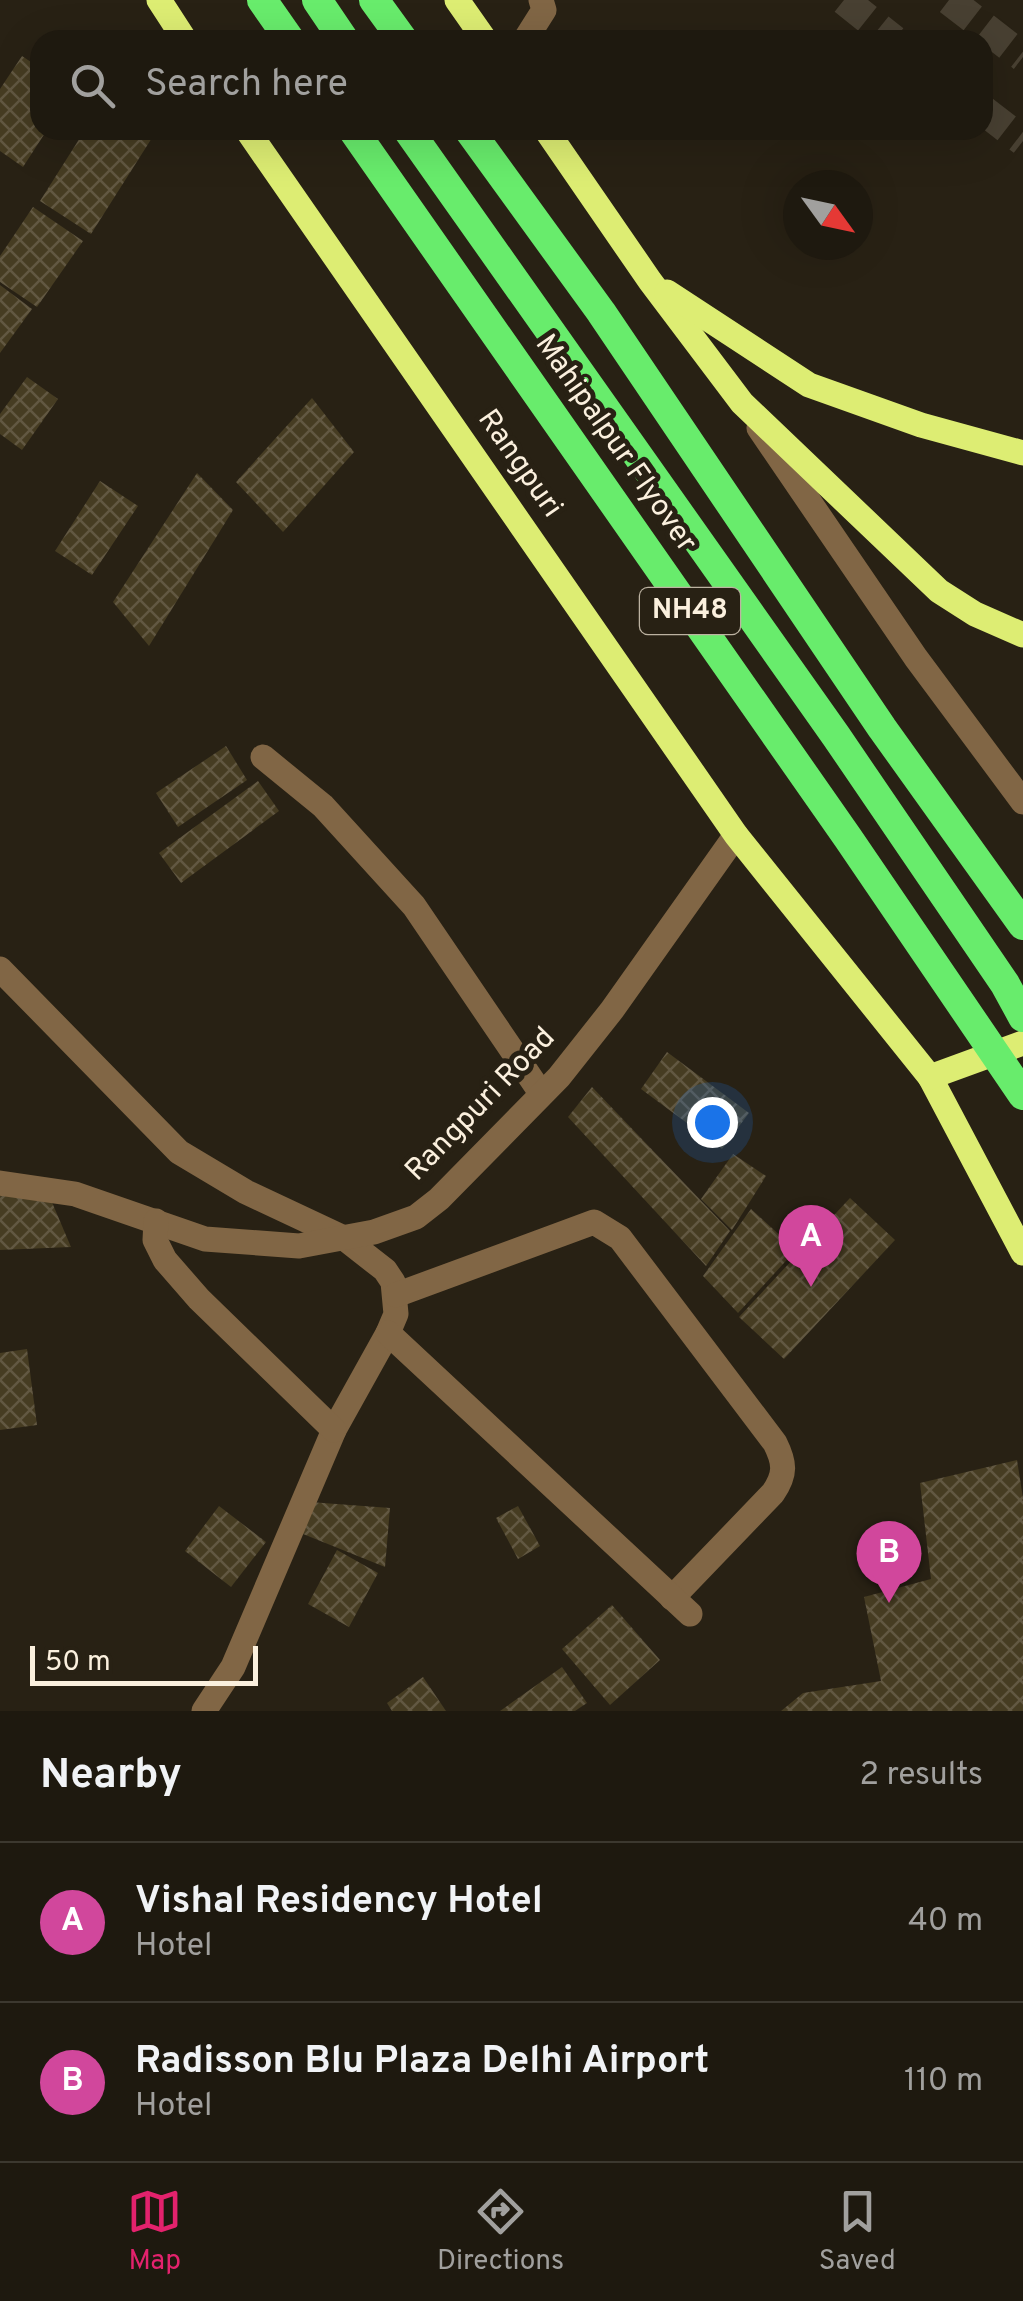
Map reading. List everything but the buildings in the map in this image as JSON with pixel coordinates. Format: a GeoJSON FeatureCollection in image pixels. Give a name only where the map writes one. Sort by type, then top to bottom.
{"type":"FeatureCollection","features":[{"type":"Feature","properties":{"kind":"highway"},"geometry":{"type":"LineString","coordinates":[[262,0],[283,30]]}},
{"type":"Feature","properties":{"kind":"highway"},"geometry":{"type":"LineString","coordinates":[[316,0],[337,30]]}},
{"type":"Feature","properties":{"kind":"highway"},"geometry":{"type":"LineString","coordinates":[[374,0],[396,30]]}},
{"type":"Feature","properties":{"kind":"highway","name":"Mahipalpur Flyover"},"geometry":{"type":"LineString","coordinates":[[360,140],[1023,1095]]}},
{"type":"Feature","properties":{"kind":"highway"},"geometry":{"type":"LineString","coordinates":[[415,140],[836,736],[1023,1016]]}},
{"type":"Feature","properties":{"kind":"highway","name":"Mahipalpur Flyover"},"geometry":{"type":"LineString","coordinates":[[476,140],[601,312],[882,728],[1023,925]]}},
{"type":"Feature","properties":{"kind":"main road"},"geometry":{"type":"LineString","coordinates":[[457,0],[478,30]]}},
{"type":"Feature","properties":{"kind":"main road","name":"Rangpuri"},"geometry":{"type":"LineString","coordinates":[[255,140],[736,835],[930,1077],[1023,1253]]}},
{"type":"Feature","properties":{"kind":"main road"},"geometry":{"type":"LineString","coordinates":[[553,140],[650,281],[742,403],[939,591],[975,614],[1023,635]]}},
{"type":"Feature","properties":{"kind":"main road"},"geometry":{"type":"LineString","coordinates":[[650,281],[809,385],[921,426],[1023,453]]}},
{"type":"Feature","properties":{"kind":"main road"},"geometry":{"type":"LineString","coordinates":[[930,1077],[1023,1043]]}},
{"type":"Feature","properties":{"kind":"street"},"geometry":{"type":"LineString","coordinates":[[531,30],[544,10],[541,0]]}},
{"type":"Feature","properties":{"kind":"street"},"geometry":{"type":"LineString","coordinates":[[742,403],[916,658],[1023,802]]}},
{"type":"Feature","properties":{"kind":"street"},"geometry":{"type":"LineString","coordinates":[[263,757],[323,806],[414,906],[541,1093]]}},
{"type":"Feature","properties":{"kind":"street","name":"Rangpuri Road"},"geometry":{"type":"LineString","coordinates":[[0,1183],[75,1194],[205,1239],[300,1246],[397,1226],[416,1218],[558,1077],[612,1010],[736,835]]}},
{"type":"Feature","properties":{"kind":"street"},"geometry":{"type":"LineString","coordinates":[[0,969],[179,1152],[246,1192],[344,1238],[385,1270],[393,1282],[396,1314],[388,1333],[334,1430],[233,1666],[204,1711]]}},
{"type":"Feature","properties":{"kind":"street"},"geometry":{"type":"LineString","coordinates":[[156,1222],[155,1240],[176,1273],[334,1430]]}},
{"type":"Feature","properties":{"kind":"street"},"geometry":{"type":"LineString","coordinates":[[388,1333],[681,1606],[783,1478],[783,1460],[775,1443],[620,1238],[594,1222],[396,1295]]}},
{"type":"Feature","properties":{"kind":"tunnel"},"geometry":{"type":"LineString","coordinates":[[844,0],[882,30]]}},
{"type":"Feature","properties":{"kind":"tunnel"},"geometry":{"type":"LineString","coordinates":[[949,0],[988,30]]}},
{"type":"Feature","properties":{"kind":"tunnel"},"geometry":{"type":"LineString","coordinates":[[993,34],[1023,57]]}},
{"type":"Feature","properties":{"kind":"tunnel"},"geometry":{"type":"LineString","coordinates":[[993,118],[1023,141]]}},
{"type":"Feature","properties":{"kind":"place","name":"Vishal Residency Hotel"},"geometry":{"type":"Point","coordinates":[811,1287]}},
{"type":"Feature","properties":{"kind":"place","name":"Radisson Blu Plaza Delhi Airport"},"geometry":{"type":"Point","coordinates":[889,1603]}}]}
